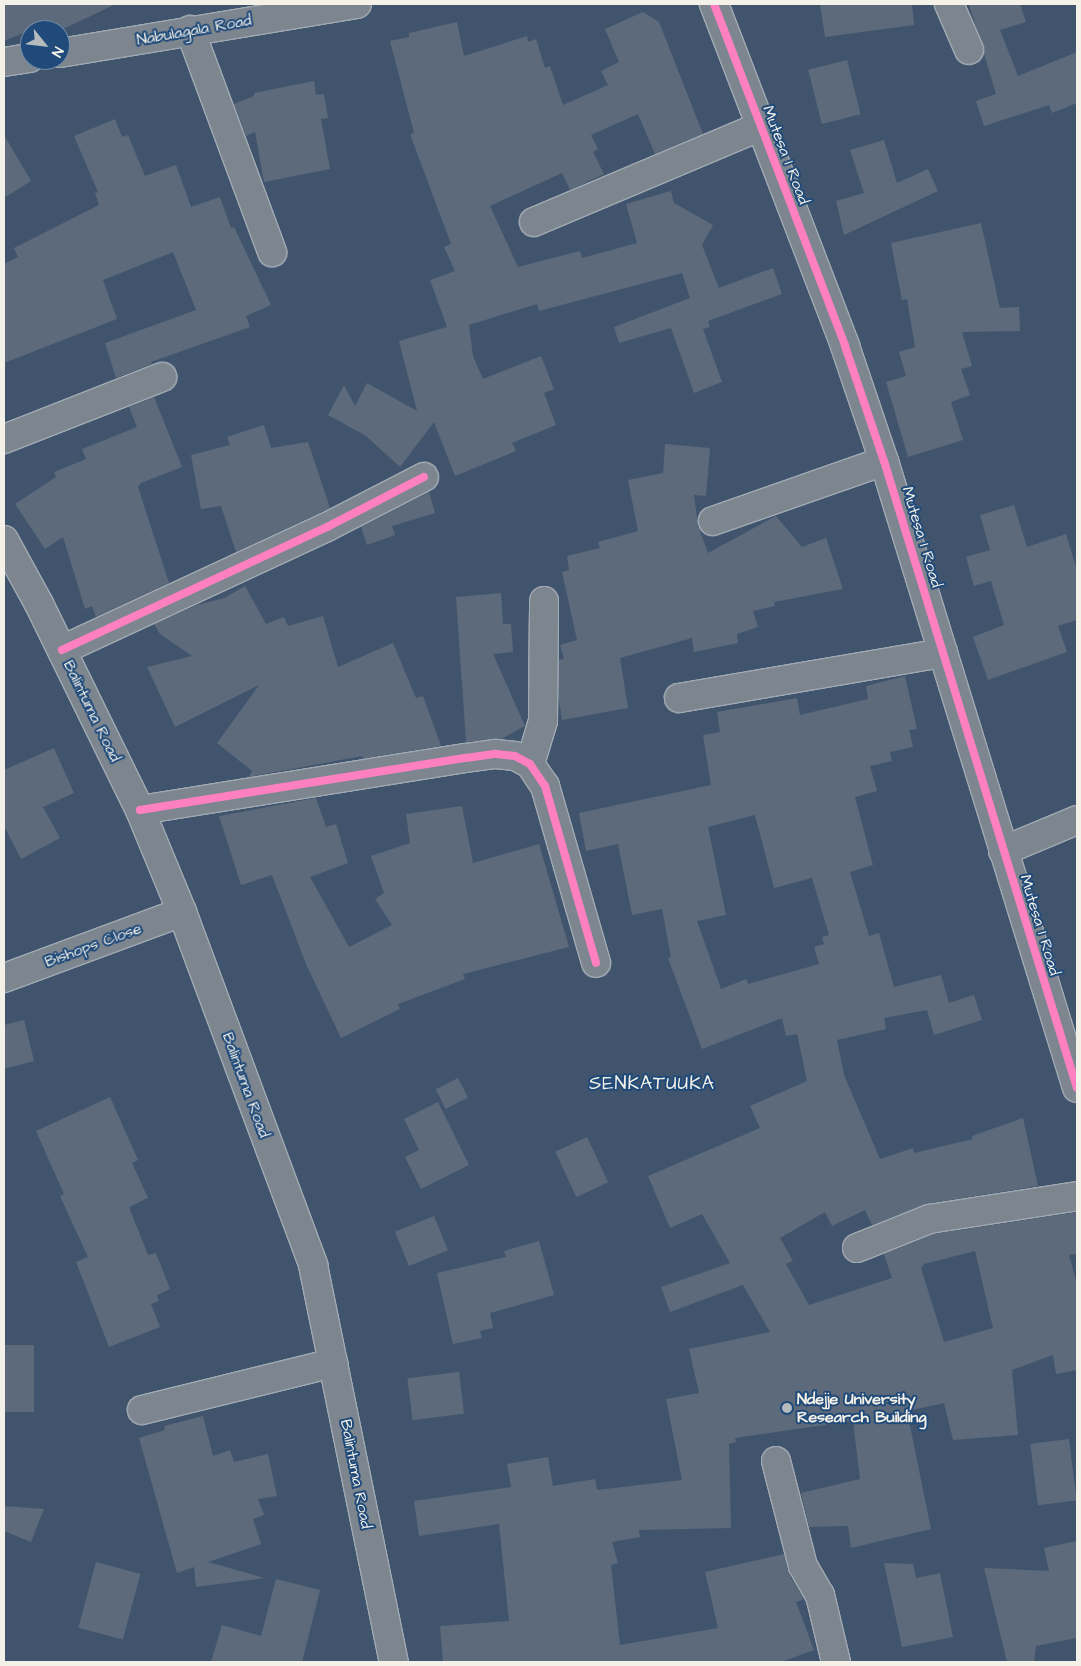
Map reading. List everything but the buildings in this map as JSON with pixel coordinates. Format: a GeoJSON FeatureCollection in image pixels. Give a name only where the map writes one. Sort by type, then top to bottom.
{"type":"FeatureCollection","features":[{"type":"Feature","properties":{"kind":"street","name":"Nabulagala Road"},"geometry":{"type":"LineString","coordinates":[[70,51],[357,4]]}},
{"type":"Feature","properties":{"kind":"street","name":"Mutesa 1 Road"},"geometry":{"type":"LineString","coordinates":[[714,4],[845,346],[884,461],[1003,851],[1066,1017],[1077,1088]]}},
{"type":"Feature","properties":{"kind":"street"},"geometry":{"type":"LineString","coordinates":[[949,4],[969,50]]}},
{"type":"Feature","properties":{"kind":"street"},"geometry":{"type":"LineString","coordinates":[[190,30],[272,252]]}},
{"type":"Feature","properties":{"kind":"street"},"geometry":{"type":"LineString","coordinates":[[4,62],[20,60]]}},
{"type":"Feature","properties":{"kind":"street"},"geometry":{"type":"LineString","coordinates":[[534,222],[761,126]]}},
{"type":"Feature","properties":{"kind":"street"},"geometry":{"type":"LineString","coordinates":[[4,439],[162,377]]}},
{"type":"Feature","properties":{"kind":"street"},"geometry":{"type":"LineString","coordinates":[[713,521],[884,461]]}},
{"type":"Feature","properties":{"kind":"street"},"geometry":{"type":"LineString","coordinates":[[62,650],[326,527],[424,477]]}},
{"type":"Feature","properties":{"kind":"street","name":"Balintuma Road"},"geometry":{"type":"LineString","coordinates":[[4,540],[62,650],[140,810],[182,912],[314,1265],[394,1662]]}},
{"type":"Feature","properties":{"kind":"street"},"geometry":{"type":"LineString","coordinates":[[530,764],[543,721],[544,601]]}},
{"type":"Feature","properties":{"kind":"street"},"geometry":{"type":"LineString","coordinates":[[678,698],[943,653]]}},
{"type":"Feature","properties":{"kind":"street"},"geometry":{"type":"LineString","coordinates":[[140,810],[466,758],[496,754],[515,756],[530,764],[545,786],[596,963]]}},
{"type":"Feature","properties":{"kind":"street"},"geometry":{"type":"LineString","coordinates":[[1003,851],[1077,820]]}},
{"type":"Feature","properties":{"kind":"street","name":"Bishops Close"},"geometry":{"type":"LineString","coordinates":[[4,978],[182,912]]}},
{"type":"Feature","properties":{"kind":"street"},"geometry":{"type":"LineString","coordinates":[[857,1248],[929,1219],[1077,1196]]}},
{"type":"Feature","properties":{"kind":"street"},"geometry":{"type":"LineString","coordinates":[[142,1410],[334,1363]]}},
{"type":"Feature","properties":{"kind":"street"},"geometry":{"type":"LineString","coordinates":[[776,1462],[803,1566],[820,1595],[836,1662]]}},
{"type":"Feature","properties":{"kind":"cycle path"},"geometry":{"type":"LineString","coordinates":[[714,4],[845,346],[884,461],[1077,1088]]}},
{"type":"Feature","properties":{"kind":"cycle path"},"geometry":{"type":"LineString","coordinates":[[62,650],[327,527],[424,477]]}},
{"type":"Feature","properties":{"kind":"cycle path"},"geometry":{"type":"LineString","coordinates":[[140,810],[466,758],[496,754],[515,756],[530,764],[545,786],[596,963]]}},
{"type":"Feature","properties":{"kind":"place","name":"Ndejje University Research Building"},"geometry":{"type":"Point","coordinates":[787,1408]}},
{"type":"Feature","properties":{"kind":"district","name":"SENKATUUKA"},"geometry":{"type":"Point","coordinates":[652,1084]}}]}
